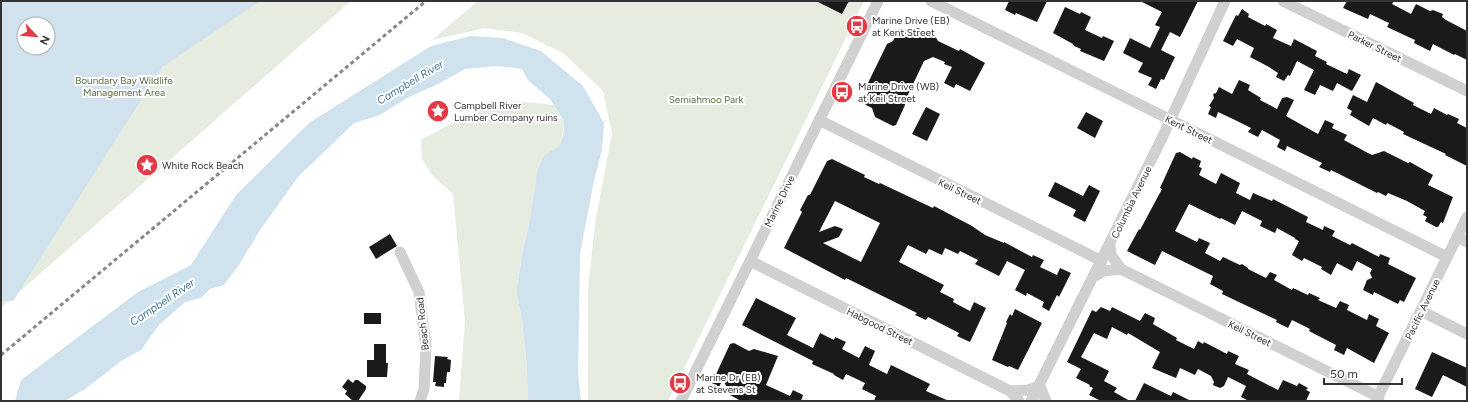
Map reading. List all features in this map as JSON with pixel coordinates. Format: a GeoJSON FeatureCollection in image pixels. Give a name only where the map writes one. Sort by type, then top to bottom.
{"type":"FeatureCollection","features":[{"type":"Feature","properties":{"kind":"street","name":"Marine Drive"},"geometry":{"type":"LineString","coordinates":[[682,401],[878,1]]}},
{"type":"Feature","properties":{"kind":"street","name":"Kent Street"},"geometry":{"type":"LineString","coordinates":[[931,1],[1447,257]]}},
{"type":"Feature","properties":{"kind":"street","name":"Columbia Avenue"},"geometry":{"type":"LineString","coordinates":[[1031,401],[1040,386],[1102,261],[1225,1]]}},
{"type":"Feature","properties":{"kind":"street","name":"Parker Street"},"geometry":{"type":"LineString","coordinates":[[1283,1],[1467,91]]}},
{"type":"Feature","properties":{"kind":"street","name":"Keil Street"},"geometry":{"type":"LineString","coordinates":[[819,120],[1102,261]]}},
{"type":"Feature","properties":{"kind":"street","name":"Pacific Avenue"},"geometry":{"type":"LineString","coordinates":[[1378,399],[1447,257],[1462,240],[1467,217]]}},
{"type":"Feature","properties":{"kind":"street"},"geometry":{"type":"LineString","coordinates":[[1094,276],[1104,271],[1121,269],[1111,255],[1110,244]]}},
{"type":"Feature","properties":{"kind":"street","name":"Beach Road"},"geometry":{"type":"LineString","coordinates":[[400,252],[419,292],[426,346],[424,389],[420,401]]}},
{"type":"Feature","properties":{"kind":"street","name":"Habgood Street"},"geometry":{"type":"LineString","coordinates":[[750,261],[1010,390],[1019,401]]}},
{"type":"Feature","properties":{"kind":"street","name":"Keil Street"},"geometry":{"type":"LineString","coordinates":[[1121,269],[1378,399]]}},
{"type":"Feature","properties":{"kind":"street"},"geometry":{"type":"LineString","coordinates":[[1421,312],[1467,334]]}},
{"type":"Feature","properties":{"kind":"street"},"geometry":{"type":"LineString","coordinates":[[1040,386],[1046,401]]}},
{"type":"Feature","properties":{"kind":"street","name":"Habgood Street"},"geometry":{"type":"LineString","coordinates":[[1010,390],[1028,390],[1040,386]]}},
{"type":"Feature","properties":{"kind":"green space","name":"Boundary Bay Wildlife Management Area"},"geometry":{"type":"Polygon","coordinates":[[[1,1],[351,1],[18,293],[13,301],[9,301],[1,308],[1,1]]]}},
{"type":"Feature","properties":{"kind":"green space","name":"Semiahmoo Park"},"geometry":{"type":"Polygon","coordinates":[[[478,1],[864,1],[668,401],[588,401],[588,289],[595,224],[612,133],[603,91],[563,53],[522,33],[485,28],[432,40],[478,1]]]}},
{"type":"Feature","properties":{"kind":"green space"},"geometry":{"type":"Polygon","coordinates":[[[514,101],[554,105],[563,124],[563,133],[560,145],[552,150],[530,219],[517,287],[527,368],[528,401],[459,401],[465,321],[453,194],[433,176],[422,159],[421,140],[467,115],[514,101]]]}},
{"type":"Feature","properties":{"kind":"water","name":"Boundary Bay Wildlife Management Area"},"geometry":{"type":"Polygon","coordinates":[[[1,1],[260,1],[162,67],[13,301],[1,301],[1,1]]]}},
{"type":"Feature","properties":{"kind":"water","name":"Campbell River"},"geometry":{"type":"Polygon","coordinates":[[[471,36],[503,38],[541,51],[583,86],[604,123],[602,150],[594,180],[580,254],[578,373],[581,401],[528,401],[527,368],[522,319],[517,295],[523,250],[530,219],[538,169],[544,156],[560,145],[564,133],[563,120],[550,99],[528,80],[522,69],[495,66],[465,69],[438,84],[407,98],[380,115],[354,123],[298,177],[260,230],[239,265],[224,285],[210,289],[201,298],[185,302],[159,325],[141,350],[121,361],[84,390],[70,398],[64,401],[15,401],[21,380],[138,292],[191,265],[236,195],[309,123],[431,46],[471,36]]]}},
{"type":"Feature","properties":{"kind":"building"},"geometry":{"type":"Polygon","coordinates":[[[816,1],[849,1],[842,14],[816,1]]]}},
{"type":"Feature","properties":{"kind":"building"},"geometry":{"type":"Polygon","coordinates":[[[1009,1],[1047,1],[1037,22],[1005,10],[1009,1]]]}},
{"type":"Feature","properties":{"kind":"building"},"geometry":{"type":"Polygon","coordinates":[[[1140,1],[1198,1],[1180,37],[1170,32],[1161,50],[1175,57],[1164,80],[1161,79],[1156,89],[1148,85],[1152,78],[1138,72],[1143,63],[1123,53],[1130,38],[1150,48],[1160,27],[1155,25],[1162,12],[1140,1]]]}},
{"type":"Feature","properties":{"kind":"building"},"geometry":{"type":"Polygon","coordinates":[[[1347,1],[1394,1],[1392,4],[1411,14],[1416,4],[1430,11],[1433,10],[1443,14],[1442,17],[1446,20],[1467,31],[1467,60],[1433,44],[1430,51],[1414,43],[1415,40],[1387,27],[1389,23],[1370,14],[1368,19],[1343,8],[1347,1]]]}},
{"type":"Feature","properties":{"kind":"building"},"geometry":{"type":"Polygon","coordinates":[[[1065,7],[1091,17],[1085,30],[1102,38],[1103,36],[1114,41],[1104,61],[1080,51],[1081,49],[1053,33],[1065,7]]]}},
{"type":"Feature","properties":{"kind":"building"},"geometry":{"type":"Polygon","coordinates":[[[1242,9],[1249,14],[1248,17],[1265,26],[1266,24],[1277,30],[1273,38],[1291,46],[1294,39],[1317,51],[1315,56],[1327,62],[1326,64],[1347,74],[1349,69],[1361,75],[1352,91],[1337,83],[1333,91],[1320,85],[1315,95],[1304,90],[1314,70],[1297,61],[1290,76],[1288,75],[1284,81],[1276,77],[1278,73],[1250,57],[1254,48],[1237,39],[1233,46],[1223,41],[1236,15],[1238,16],[1242,9]]]}},
{"type":"Feature","properties":{"kind":"building"},"geometry":{"type":"Polygon","coordinates":[[[902,28],[910,32],[918,28],[935,36],[938,41],[959,51],[960,49],[985,63],[970,91],[956,84],[954,88],[944,83],[952,67],[944,64],[945,62],[933,57],[924,61],[905,101],[905,105],[896,125],[893,126],[875,117],[872,108],[864,102],[870,89],[868,83],[887,44],[893,41],[899,29],[902,28]]]}},
{"type":"Feature","properties":{"kind":"building"},"geometry":{"type":"Polygon","coordinates":[[[1239,80],[1250,85],[1248,90],[1261,98],[1260,100],[1277,109],[1282,98],[1287,97],[1294,100],[1286,116],[1318,134],[1325,120],[1334,124],[1332,128],[1347,135],[1344,140],[1366,152],[1372,155],[1384,151],[1408,163],[1410,162],[1433,175],[1428,185],[1453,197],[1443,223],[1441,222],[1438,227],[1436,227],[1425,221],[1427,217],[1423,215],[1425,211],[1407,201],[1388,193],[1386,196],[1378,192],[1377,193],[1331,170],[1330,172],[1319,167],[1322,163],[1287,146],[1285,151],[1277,147],[1280,140],[1262,130],[1258,137],[1248,132],[1251,128],[1218,112],[1216,118],[1208,114],[1211,107],[1209,106],[1214,98],[1213,94],[1216,93],[1219,87],[1232,94],[1239,80]]]}},
{"type":"Feature","properties":{"kind":"building"},"geometry":{"type":"Polygon","coordinates":[[[1376,82],[1414,103],[1413,105],[1431,114],[1434,108],[1459,119],[1457,123],[1467,128],[1467,166],[1445,155],[1446,154],[1403,134],[1404,132],[1387,123],[1386,125],[1373,118],[1369,126],[1350,115],[1352,111],[1347,108],[1353,95],[1367,102],[1376,82]]]}},
{"type":"Feature","properties":{"kind":"building"},"geometry":{"type":"Polygon","coordinates":[[[926,107],[940,114],[927,141],[912,134],[926,107]]]}},
{"type":"Feature","properties":{"kind":"building"},"geometry":{"type":"Polygon","coordinates":[[[1086,112],[1103,121],[1095,138],[1077,128],[1086,112]]]}},
{"type":"Feature","properties":{"kind":"building"},"geometry":{"type":"Polygon","coordinates":[[[1180,152],[1192,159],[1193,157],[1201,161],[1199,167],[1202,168],[1199,175],[1216,184],[1221,173],[1240,183],[1236,193],[1250,200],[1253,193],[1272,201],[1273,199],[1308,217],[1306,222],[1323,230],[1324,226],[1335,231],[1332,236],[1350,245],[1352,243],[1379,257],[1380,254],[1390,258],[1388,264],[1416,278],[1404,302],[1400,300],[1398,304],[1374,292],[1373,295],[1363,290],[1367,280],[1372,278],[1370,273],[1372,269],[1357,261],[1352,271],[1337,263],[1331,275],[1321,269],[1322,267],[1304,258],[1302,261],[1292,255],[1299,241],[1295,238],[1277,228],[1275,233],[1260,226],[1262,221],[1242,211],[1235,225],[1189,204],[1175,231],[1197,242],[1199,238],[1210,243],[1205,253],[1220,261],[1223,257],[1240,265],[1242,264],[1248,269],[1266,278],[1270,272],[1277,275],[1274,280],[1292,290],[1293,288],[1308,295],[1309,293],[1320,298],[1318,300],[1336,308],[1340,301],[1349,305],[1347,310],[1367,320],[1369,314],[1379,319],[1376,326],[1389,333],[1374,363],[1347,348],[1344,355],[1334,350],[1336,345],[1292,320],[1288,328],[1276,322],[1277,320],[1222,294],[1223,291],[1210,284],[1213,276],[1162,251],[1155,265],[1127,251],[1162,189],[1160,188],[1176,153],[1180,152]]]}},
{"type":"Feature","properties":{"kind":"building"},"geometry":{"type":"Polygon","coordinates":[[[832,159],[865,175],[864,177],[879,184],[880,183],[933,208],[934,206],[972,226],[985,235],[1004,242],[1032,257],[1033,255],[1044,260],[1040,267],[1057,275],[1060,268],[1071,273],[1059,297],[1057,295],[1049,311],[1042,307],[1044,302],[1027,293],[1026,296],[1015,290],[1025,270],[1007,261],[999,276],[975,264],[978,260],[960,251],[958,254],[945,248],[942,255],[929,249],[926,254],[908,245],[899,262],[944,285],[940,292],[954,299],[953,302],[970,311],[974,302],[986,308],[970,342],[957,336],[959,333],[928,317],[926,320],[915,315],[917,313],[846,278],[845,280],[784,248],[802,212],[800,210],[808,195],[810,195],[827,161],[832,159]],[[835,201],[819,232],[835,226],[843,229],[839,237],[823,243],[861,262],[880,223],[835,201]]]}},
{"type":"Feature","properties":{"kind":"building"},"geometry":{"type":"Polygon","coordinates":[[[1055,182],[1083,196],[1089,185],[1100,191],[1085,222],[1073,216],[1076,210],[1048,196],[1055,182]]]}},
{"type":"Feature","properties":{"kind":"building"},"geometry":{"type":"Polygon","coordinates":[[[390,234],[397,246],[376,259],[369,247],[390,234]]]}},
{"type":"Feature","properties":{"kind":"building"},"geometry":{"type":"Polygon","coordinates":[[[756,298],[796,318],[787,335],[813,348],[820,333],[834,340],[835,337],[846,342],[842,349],[859,358],[865,346],[875,351],[869,365],[887,374],[891,365],[930,384],[926,391],[949,401],[874,401],[876,396],[862,389],[865,383],[846,374],[843,380],[834,374],[812,364],[813,361],[742,325],[756,298]]]}},
{"type":"Feature","properties":{"kind":"building"},"geometry":{"type":"Polygon","coordinates":[[[1101,307],[1110,311],[1112,307],[1140,321],[1145,313],[1155,318],[1153,324],[1177,338],[1176,340],[1194,349],[1198,341],[1203,344],[1204,342],[1227,354],[1228,351],[1239,356],[1235,364],[1249,370],[1247,374],[1278,390],[1283,380],[1297,386],[1299,383],[1308,388],[1306,390],[1310,392],[1306,401],[1249,401],[1241,397],[1246,386],[1228,377],[1224,386],[1220,388],[1213,385],[1214,382],[1211,376],[1198,369],[1195,375],[1180,368],[1176,378],[1152,368],[1160,352],[1128,333],[1127,335],[1112,327],[1107,339],[1094,333],[1081,357],[1109,371],[1104,381],[1117,388],[1114,392],[1130,401],[1101,401],[1089,395],[1093,388],[1089,386],[1090,385],[1076,378],[1081,369],[1067,362],[1092,310],[1096,312],[1101,307]]]}},
{"type":"Feature","properties":{"kind":"building"},"geometry":{"type":"Polygon","coordinates":[[[1015,309],[1042,323],[1018,370],[992,360],[1007,323],[1006,322],[1010,314],[1012,316],[1015,309]]]}},
{"type":"Feature","properties":{"kind":"building"},"geometry":{"type":"Polygon","coordinates":[[[364,313],[381,313],[381,324],[364,324],[364,313]]]}},
{"type":"Feature","properties":{"kind":"building"},"geometry":{"type":"Polygon","coordinates":[[[734,343],[749,351],[754,349],[778,356],[766,385],[790,396],[793,390],[803,395],[801,401],[741,401],[730,395],[723,379],[719,387],[712,383],[730,344],[734,343]]]}},
{"type":"Feature","properties":{"kind":"building"},"geometry":{"type":"Polygon","coordinates":[[[374,344],[386,344],[386,363],[388,363],[387,377],[367,377],[367,360],[374,360],[374,344]]]}},
{"type":"Feature","properties":{"kind":"building"},"geometry":{"type":"Polygon","coordinates":[[[1432,352],[1467,368],[1467,387],[1443,375],[1432,397],[1415,389],[1432,352]]]}},
{"type":"Feature","properties":{"kind":"building"},"geometry":{"type":"Polygon","coordinates":[[[435,356],[448,357],[447,359],[451,360],[450,372],[447,372],[444,387],[435,386],[436,382],[433,382],[435,356]]]}},
{"type":"Feature","properties":{"kind":"building"},"geometry":{"type":"Polygon","coordinates":[[[348,379],[353,383],[355,380],[358,380],[366,386],[366,389],[358,401],[353,401],[345,394],[347,391],[342,387],[348,379]]]}},
{"type":"Feature","properties":{"kind":"building"},"geometry":{"type":"Polygon","coordinates":[[[1144,383],[1171,396],[1173,392],[1191,401],[1135,401],[1144,383]]]}},
{"type":"Feature","properties":{"kind":"railway"},"geometry":{"type":"LineString","coordinates":[[1,355],[426,1]]}},
{"type":"Feature","properties":{"kind":"place","name":"Marine Drive (EB) at Kent Street"},"geometry":{"type":"Point","coordinates":[857,26]}},
{"type":"Feature","properties":{"kind":"place","name":"Marine Drive (WB) at Keil Street"},"geometry":{"type":"Point","coordinates":[842,92]}},
{"type":"Feature","properties":{"kind":"place","name":"Campbell River Lumber Company ruins"},"geometry":{"type":"Point","coordinates":[438,111]}},
{"type":"Feature","properties":{"kind":"place","name":"White Rock Beach"},"geometry":{"type":"Point","coordinates":[147,165]}},
{"type":"Feature","properties":{"kind":"place","name":"Marine Dr (EB) at Stevens St"},"geometry":{"type":"Point","coordinates":[680,383]}}]}
